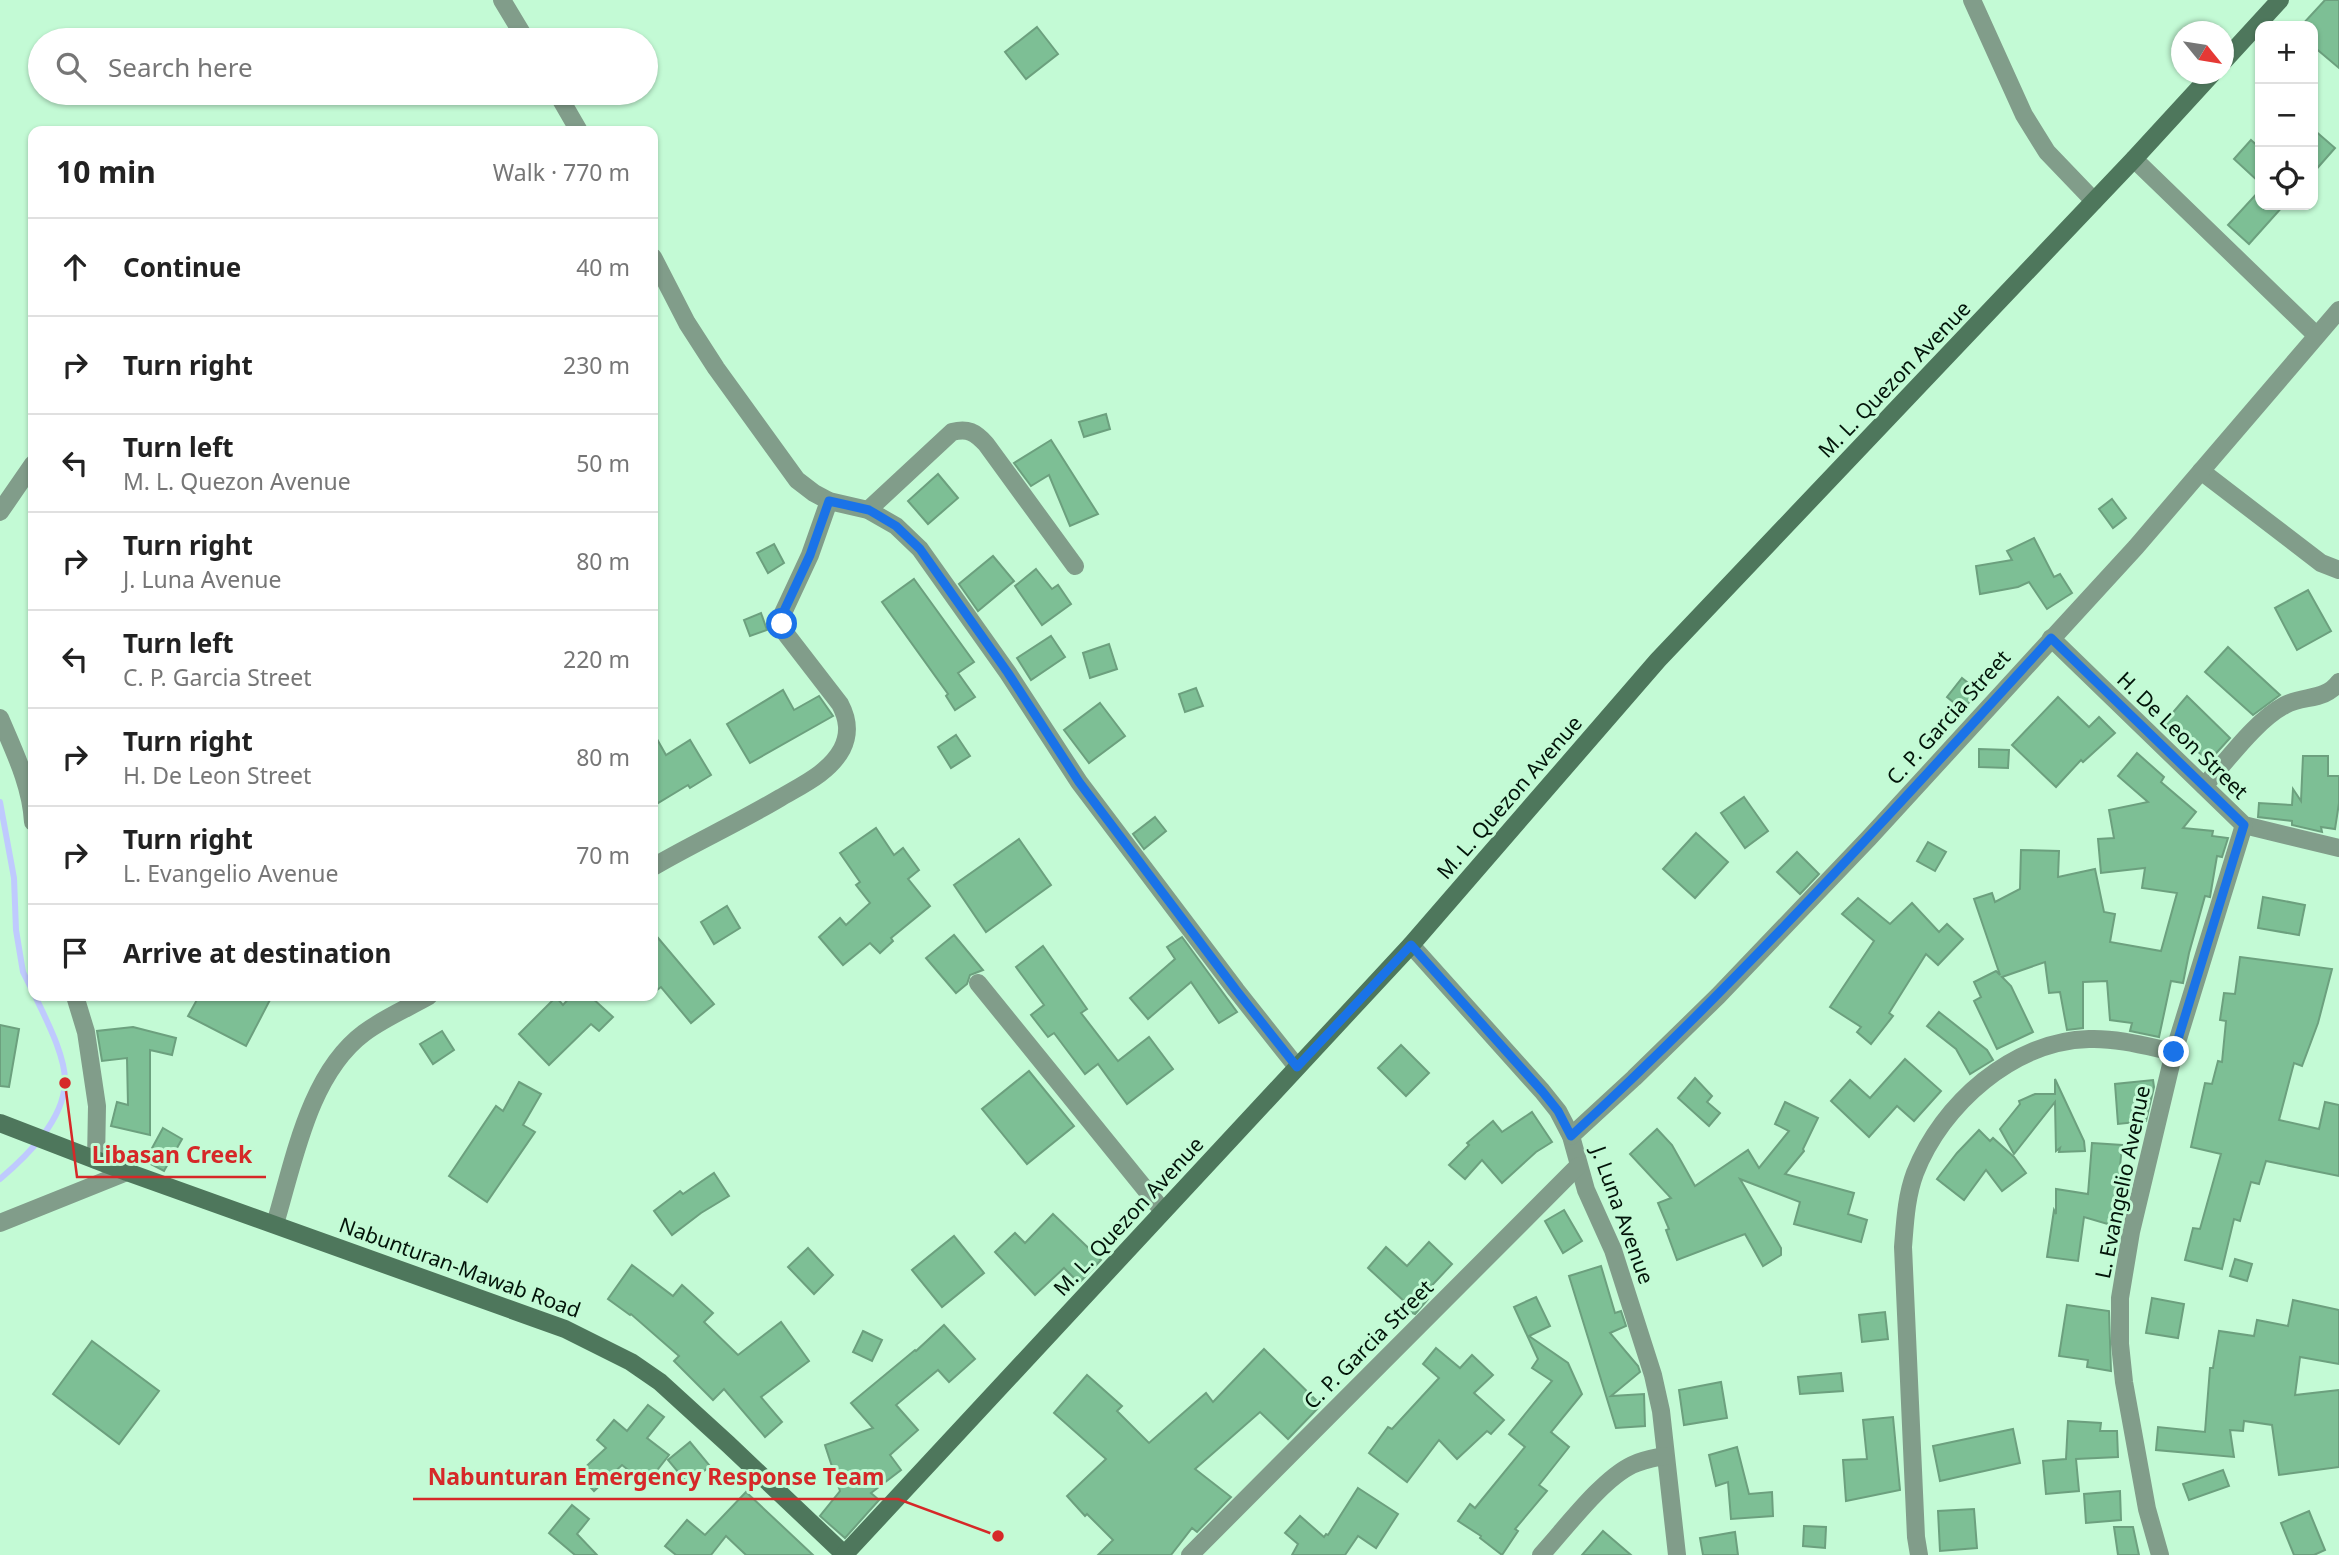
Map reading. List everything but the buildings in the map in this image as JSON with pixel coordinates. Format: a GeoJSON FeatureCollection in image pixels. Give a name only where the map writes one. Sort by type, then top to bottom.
{"type":"FeatureCollection","features":[{"type":"Feature","properties":{"kind":"main road"},"geometry":{"type":"LineString","coordinates":[[2234,50],[2280,0]]}},
{"type":"Feature","properties":{"kind":"main road","name":"M. L. Quezon Avenue"},"geometry":{"type":"LineString","coordinates":[[844,1555],[1411,945],[1658,660],[2204,84]]}},
{"type":"Feature","properties":{"kind":"main road","name":"Nabunturan-Mawab Road"},"geometry":{"type":"LineString","coordinates":[[0,1123],[127,1172],[565,1329],[631,1362],[660,1382],[694,1412],[844,1555]]}},
{"type":"Feature","properties":{"kind":"street"},"geometry":{"type":"LineString","coordinates":[[502,0],[519,28]]}},
{"type":"Feature","properties":{"kind":"street"},"geometry":{"type":"LineString","coordinates":[[1972,0],[2024,115],[2047,152],[2094,201]]}},
{"type":"Feature","properties":{"kind":"street"},"geometry":{"type":"LineString","coordinates":[[564,105],[576,126]]}},
{"type":"Feature","properties":{"kind":"street"},"geometry":{"type":"LineString","coordinates":[[2134,159],[2316,335]]}},
{"type":"Feature","properties":{"kind":"street"},"geometry":{"type":"LineString","coordinates":[[658,267],[687,323],[797,480],[829,501],[869,510],[896,526],[920,549],[1008,673],[1079,782],[1228,981],[1297,1067]]}},
{"type":"Feature","properties":{"kind":"street","name":"C. P. Garcia Street"},"geometry":{"type":"LineString","coordinates":[[1571,1136],[1718,996],[1869,838],[2136,547],[2339,310]]}},
{"type":"Feature","properties":{"kind":"street"},"geometry":{"type":"LineString","coordinates":[[869,510],[952,432],[969,430],[978,434],[986,444],[1074,566]]}},
{"type":"Feature","properties":{"kind":"street"},"geometry":{"type":"LineString","coordinates":[[0,512],[28,471]]}},
{"type":"Feature","properties":{"kind":"street"},"geometry":{"type":"LineString","coordinates":[[2201,471],[2321,563],[2339,570]]}},
{"type":"Feature","properties":{"kind":"street"},"geometry":{"type":"LineString","coordinates":[[658,864],[821,774],[841,751],[848,735],[847,717],[841,704],[786,634],[782,624],[787,604],[810,555],[829,501]]}},
{"type":"Feature","properties":{"kind":"street","name":"H. De Leon Street"},"geometry":{"type":"LineString","coordinates":[[2051,638],[2244,825],[2339,848]]}},
{"type":"Feature","properties":{"kind":"street"},"geometry":{"type":"LineString","coordinates":[[2204,786],[2277,710],[2296,701],[2331,692],[2339,682]]}},
{"type":"Feature","properties":{"kind":"street"},"geometry":{"type":"LineString","coordinates":[[0,718],[22,769],[28,791]]}},
{"type":"Feature","properties":{"kind":"street","name":"L. Evangelio Avenue"},"geometry":{"type":"LineString","coordinates":[[2160,1555],[2147,1509],[2124,1382],[2120,1344],[2120,1298],[2131,1232],[2174,1052],[2244,825]]}},
{"type":"Feature","properties":{"kind":"street","name":"J. Luna Avenue"},"geometry":{"type":"LineString","coordinates":[[1411,945],[1542,1091],[1558,1111],[1571,1136],[1586,1190],[1613,1250],[1653,1375],[1661,1412],[1677,1555]]}},
{"type":"Feature","properties":{"kind":"street"},"geometry":{"type":"LineString","coordinates":[[978,983],[1163,1212]]}},
{"type":"Feature","properties":{"kind":"street"},"geometry":{"type":"LineString","coordinates":[[77,1001],[86,1032],[97,1106],[96,1160]]}},
{"type":"Feature","properties":{"kind":"street"},"geometry":{"type":"LineString","coordinates":[[275,1224],[307,1118],[333,1065],[365,1032],[420,1001]]}},
{"type":"Feature","properties":{"kind":"street"},"geometry":{"type":"LineString","coordinates":[[1919,1555],[1913,1486],[1903,1247],[1905,1213],[1914,1175],[1929,1143],[1948,1117],[1976,1089],[2025,1054],[2052,1044],[2086,1039],[2125,1041],[2174,1052]]}},
{"type":"Feature","properties":{"kind":"street","name":"C. P. Garcia Street"},"geometry":{"type":"LineString","coordinates":[[1190,1555],[1578,1166]]}},
{"type":"Feature","properties":{"kind":"street"},"geometry":{"type":"LineString","coordinates":[[0,1223],[127,1172]]}},
{"type":"Feature","properties":{"kind":"street"},"geometry":{"type":"LineString","coordinates":[[1541,1555],[1618,1474],[1631,1465],[1664,1456]]}},
{"type":"Feature","properties":{"kind":"waterway"},"geometry":{"type":"LineString","coordinates":[[0,802],[14,878],[16,930],[23,972],[28,982]]}},
{"type":"Feature","properties":{"kind":"waterway"},"geometry":{"type":"LineString","coordinates":[[0,1179],[42,1137],[63,1097],[65,1083],[62,1062],[37,1001]]}},
{"type":"Feature","properties":{"kind":"place","name":"Libasan Creek"},"geometry":{"type":"Point","coordinates":[65,1083]}},
{"type":"Feature","properties":{"kind":"place","name":"Nabunturan Emergency Response Team"},"geometry":{"type":"Point","coordinates":[998,1536]}},
{"type":"Feature","properties":{"kind":"route"},"geometry":{"type":"LineString","coordinates":[[782,624],[783,613],[810,555],[829,501],[869,510],[896,526],[920,549],[1008,673],[1079,782],[1174,910],[1297,1067],[1411,945],[1542,1091],[1558,1111],[1571,1136],[1718,996],[1869,838],[2051,638],[2244,825],[2174,1052]]}}]}
